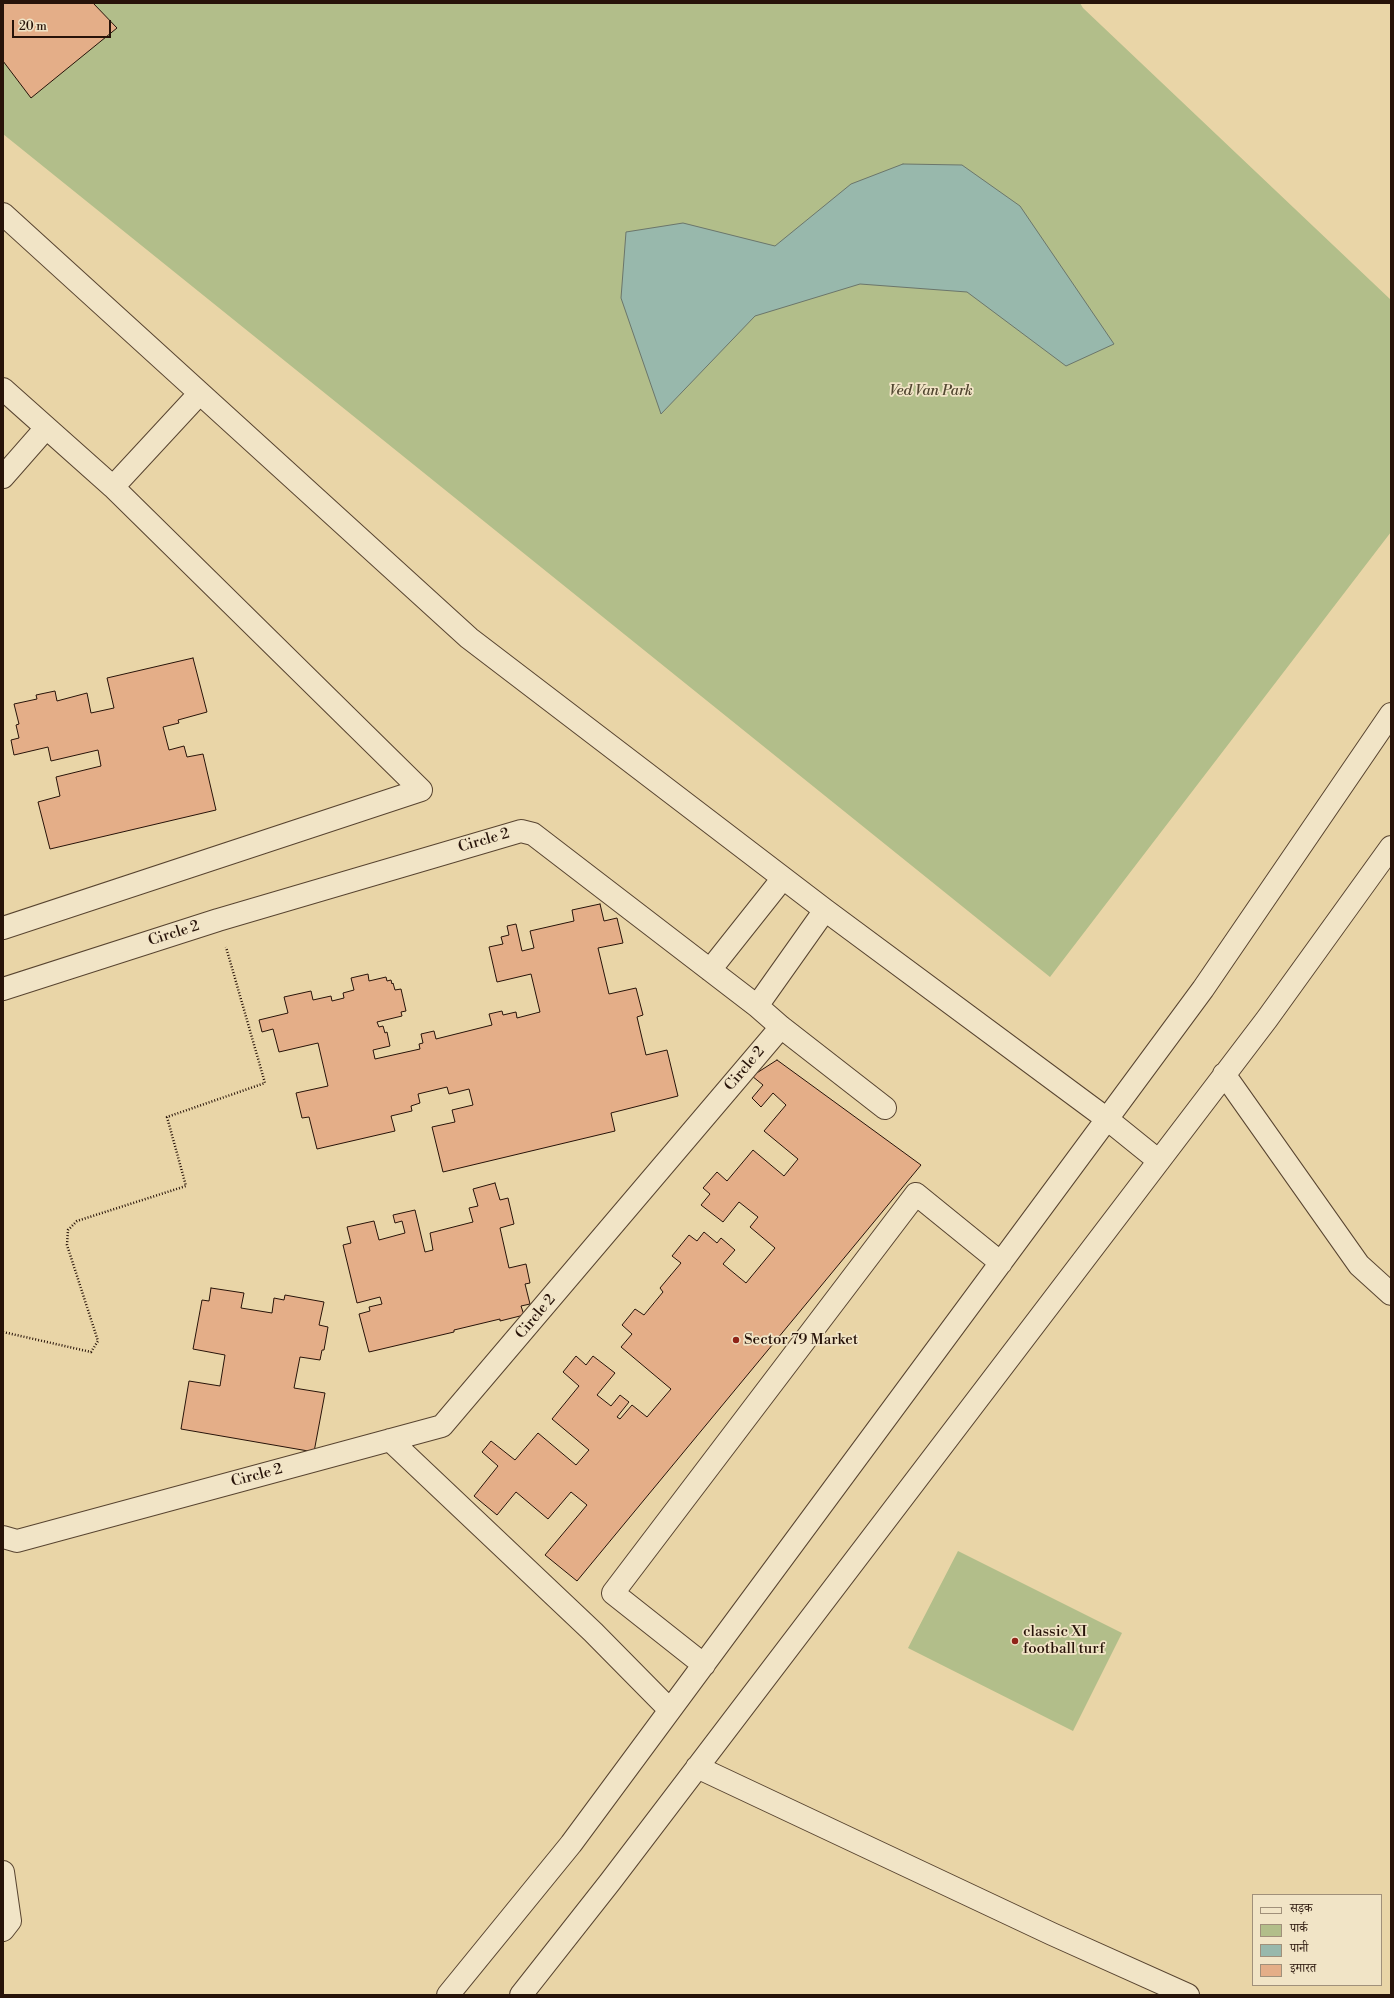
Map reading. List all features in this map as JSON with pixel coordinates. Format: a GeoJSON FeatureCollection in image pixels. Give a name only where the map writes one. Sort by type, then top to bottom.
{"type":"FeatureCollection","features":[{"type":"Feature","properties":{"kind":"street"},"geometry":{"type":"LineString","coordinates":[[3,214],[469,638],[825,910],[1107,1119],[1159,1161]]}},
{"type":"Feature","properties":{"kind":"street"},"geometry":{"type":"LineString","coordinates":[[3,389],[113,487],[421,790],[3,928]]}},
{"type":"Feature","properties":{"kind":"street"},"geometry":{"type":"LineString","coordinates":[[113,487],[200,393]]}},
{"type":"Feature","properties":{"kind":"street"},"geometry":{"type":"LineString","coordinates":[[3,477],[46,428]]}},
{"type":"Feature","properties":{"kind":"street"},"geometry":{"type":"LineString","coordinates":[[448,1995],[571,1844],[1204,989],[1391,714]]}},
{"type":"Feature","properties":{"kind":"street","name":"Circle 2"},"geometry":{"type":"LineString","coordinates":[[3,989],[218,920],[521,831],[533,834],[710,970],[781,1027],[448,1421],[434,1429],[17,1541],[3,1537]]}},
{"type":"Feature","properties":{"kind":"street"},"geometry":{"type":"LineString","coordinates":[[521,1995],[697,1767],[1159,1161],[1391,848]]}},
{"type":"Feature","properties":{"kind":"street"},"geometry":{"type":"LineString","coordinates":[[710,970],[783,878]]}},
{"type":"Feature","properties":{"kind":"street"},"geometry":{"type":"LineString","coordinates":[[756,1006],[825,910]]}},
{"type":"Feature","properties":{"kind":"street"},"geometry":{"type":"LineString","coordinates":[[781,1027],[885,1108]]}},
{"type":"Feature","properties":{"kind":"street"},"geometry":{"type":"LineString","coordinates":[[1224,1074],[1359,1265],[1391,1294]]}},
{"type":"Feature","properties":{"kind":"street"},"geometry":{"type":"LineString","coordinates":[[704,1664],[613,1593],[916,1194],[1001,1263]]}},
{"type":"Feature","properties":{"kind":"street"},"geometry":{"type":"LineString","coordinates":[[390,1440],[593,1632],[670,1710]]}},
{"type":"Feature","properties":{"kind":"street"},"geometry":{"type":"LineString","coordinates":[[697,1767],[1052,1934],[1188,1995]]}},
{"type":"Feature","properties":{"kind":"street"},"geometry":{"type":"LineString","coordinates":[[3,1872],[10,1921],[3,1930]]}},
{"type":"Feature","properties":{"kind":"path"},"geometry":{"type":"LineString","coordinates":[[3,1332],[91,1352],[98,1341],[68,1245],[68,1230],[77,1221],[186,1186],[167,1117],[265,1083],[218,920]]}},
{"type":"Feature","properties":{"kind":"green space","name":"Ved Van Park"},"geometry":{"type":"Polygon","coordinates":[[[3,3],[1080,3],[1083,8],[1391,300],[1391,532],[1050,977],[3,134],[3,3]]]}},
{"type":"Feature","properties":{"kind":"green space","name":"classic XI football turf"},"geometry":{"type":"Polygon","coordinates":[[[958,1551],[1122,1633],[1073,1731],[908,1648],[958,1551]]]}},
{"type":"Feature","properties":{"kind":"water"},"geometry":{"type":"Polygon","coordinates":[[[903,164],[962,165],[1020,206],[1114,344],[1066,366],[967,292],[860,284],[755,316],[661,414],[621,298],[626,232],[683,223],[775,246],[851,184],[903,164]]]}},
{"type":"Feature","properties":{"kind":"building"},"geometry":{"type":"Polygon","coordinates":[[[3,3],[93,3],[117,28],[31,98],[3,61],[3,3]]]}},
{"type":"Feature","properties":{"kind":"building"},"geometry":{"type":"Polygon","coordinates":[[[193,658],[207,712],[178,720],[179,723],[163,727],[169,750],[184,746],[187,757],[203,754],[216,810],[50,849],[38,802],[60,796],[56,777],[101,766],[98,750],[51,761],[48,747],[14,755],[11,740],[19,738],[16,725],[19,724],[14,704],[37,699],[36,695],[55,691],[57,701],[87,693],[91,713],[114,708],[107,678],[193,658]]]}},
{"type":"Feature","properties":{"kind":"building"},"geometry":{"type":"Polygon","coordinates":[[[600,904],[604,921],[617,918],[623,943],[598,948],[609,994],[636,988],[643,1015],[637,1017],[646,1055],[667,1050],[678,1096],[611,1113],[615,1131],[443,1172],[432,1127],[455,1122],[452,1110],[473,1105],[469,1089],[449,1094],[447,1087],[418,1094],[420,1103],[411,1106],[412,1111],[391,1116],[395,1131],[317,1149],[309,1117],[302,1118],[296,1093],[328,1086],[318,1043],[279,1052],[273,1029],[262,1032],[259,1020],[288,1013],[284,997],[311,991],[313,1000],[331,996],[332,1001],[344,998],[343,993],[354,990],[351,978],[368,974],[369,981],[386,977],[387,981],[391,980],[395,990],[401,989],[406,1011],[401,1012],[402,1016],[377,1022],[379,1027],[383,1026],[385,1033],[387,1032],[390,1046],[373,1050],[375,1059],[420,1049],[419,1044],[423,1043],[421,1034],[434,1031],[436,1039],[492,1025],[489,1014],[502,1011],[503,1015],[516,1012],[517,1018],[540,1012],[531,974],[497,982],[489,947],[503,944],[501,937],[509,935],[507,926],[516,924],[522,951],[534,948],[530,931],[574,921],[572,910],[600,904]]]}},
{"type":"Feature","properties":{"kind":"building"},"geometry":{"type":"Polygon","coordinates":[[[777,1060],[921,1165],[577,1581],[545,1555],[587,1505],[571,1492],[548,1519],[516,1492],[497,1515],[474,1496],[498,1466],[482,1452],[491,1441],[515,1460],[538,1433],[576,1465],[589,1450],[552,1419],[579,1386],[563,1372],[576,1356],[586,1365],[593,1356],[615,1373],[597,1395],[611,1406],[620,1395],[629,1402],[617,1417],[620,1419],[632,1405],[647,1417],[671,1389],[621,1347],[632,1334],[622,1325],[635,1309],[644,1315],[663,1292],[660,1288],[681,1263],[672,1256],[689,1235],[697,1241],[704,1232],[717,1243],[721,1238],[735,1250],[723,1264],[746,1283],[775,1248],[750,1227],[758,1217],[739,1202],[723,1222],[701,1205],[710,1194],[703,1188],[717,1172],[727,1181],[753,1150],[784,1176],[798,1159],[764,1131],[786,1105],[773,1093],[761,1107],[752,1098],[763,1085],[752,1076],[777,1060]]]}},
{"type":"Feature","properties":{"kind":"building"},"geometry":{"type":"Polygon","coordinates":[[[495,1183],[500,1200],[508,1198],[514,1224],[500,1228],[509,1268],[526,1264],[530,1283],[525,1284],[530,1304],[521,1306],[524,1315],[500,1321],[500,1319],[454,1330],[454,1332],[369,1352],[359,1314],[370,1311],[369,1307],[382,1304],[380,1297],[357,1303],[343,1245],[351,1243],[347,1227],[374,1221],[379,1240],[405,1233],[402,1221],[395,1223],[393,1215],[415,1210],[425,1252],[433,1250],[430,1233],[473,1222],[469,1208],[478,1206],[473,1189],[495,1183]]]}},
{"type":"Feature","properties":{"kind":"building"},"geometry":{"type":"Polygon","coordinates":[[[211,1288],[244,1293],[241,1308],[272,1313],[274,1298],[284,1300],[285,1295],[324,1302],[319,1325],[328,1327],[324,1350],[322,1350],[320,1360],[300,1357],[294,1388],[325,1393],[314,1452],[181,1429],[189,1381],[220,1386],[225,1355],[193,1349],[202,1300],[209,1301],[211,1288]]]}},
{"type":"Feature","properties":{"kind":"place","name":"Sector 79 Market"},"geometry":{"type":"Point","coordinates":[736,1340]}},
{"type":"Feature","properties":{"kind":"place","name":"classic XI football turf"},"geometry":{"type":"Point","coordinates":[1015,1641]}}]}
